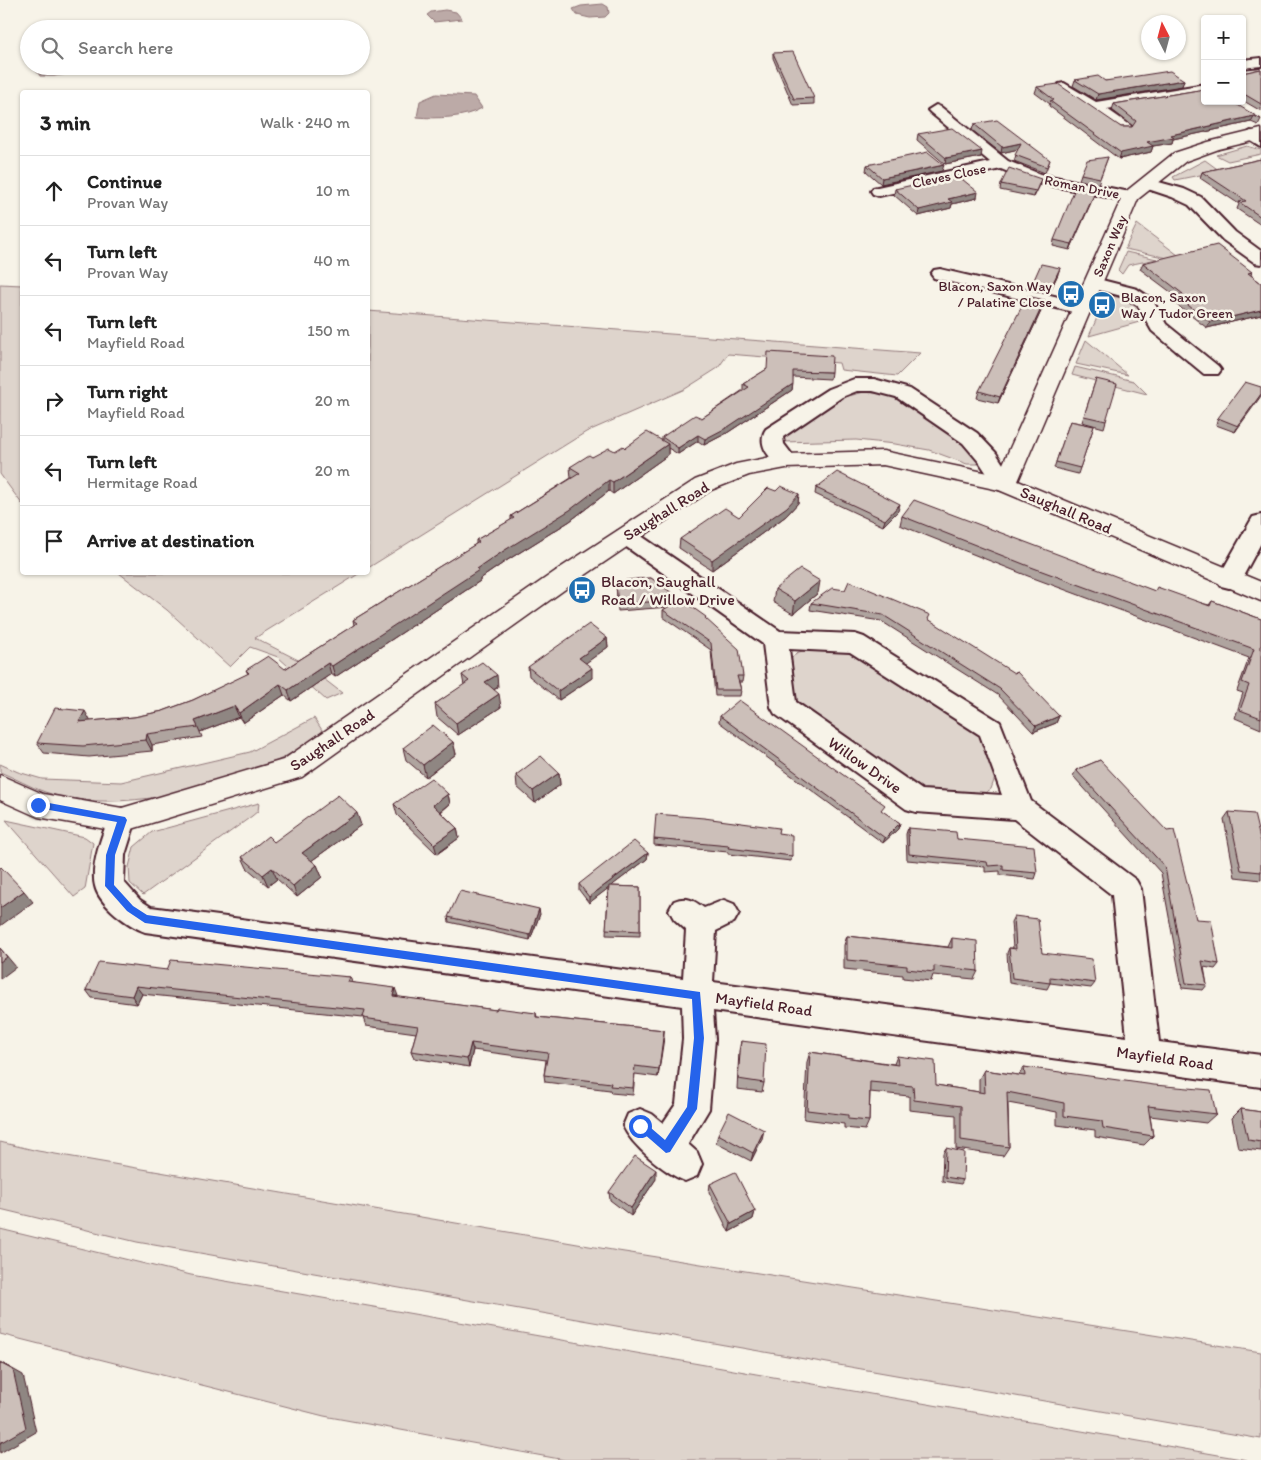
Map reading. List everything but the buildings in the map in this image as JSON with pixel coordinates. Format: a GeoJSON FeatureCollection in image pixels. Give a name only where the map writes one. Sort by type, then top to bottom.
{"type":"FeatureCollection","features":[{"type":"Feature","properties":{"kind":"street"},"geometry":{"type":"LineString","coordinates":[[1246,64],[1261,62]]}},
{"type":"Feature","properties":{"kind":"street"},"geometry":{"type":"LineString","coordinates":[[1094,107],[1201,86]]}},
{"type":"Feature","properties":{"kind":"street"},"geometry":{"type":"LineString","coordinates":[[1064,87],[1125,128]]}},
{"type":"Feature","properties":{"kind":"street","name":"Roman Drive"},"geometry":{"type":"LineString","coordinates":[[936,110],[1002,164],[1036,178],[1130,197]]}},
{"type":"Feature","properties":{"kind":"street","name":"Saxon Way"},"geometry":{"type":"LineString","coordinates":[[1005,484],[1130,197],[1180,157],[1214,144],[1258,137]]}},
{"type":"Feature","properties":{"kind":"street","name":"Cleves Close"},"geometry":{"type":"LineString","coordinates":[[879,191],[900,192],[1002,164]]}},
{"type":"Feature","properties":{"kind":"street"},"geometry":{"type":"LineString","coordinates":[[1148,184],[1178,193],[1195,201],[1229,236],[1261,259]]}},
{"type":"Feature","properties":{"kind":"street"},"geometry":{"type":"LineString","coordinates":[[932,276],[1081,308]]}},
{"type":"Feature","properties":{"kind":"street"},"geometry":{"type":"LineString","coordinates":[[1094,283],[1131,293],[1145,303],[1159,327],[1208,362]]}},
{"type":"Feature","properties":{"kind":"street"},"geometry":{"type":"LineString","coordinates":[[786,461],[773,445],[773,434],[834,393],[854,385],[874,385],[903,393],[970,438],[988,458],[1005,484]]}},
{"type":"Feature","properties":{"kind":"street","name":"Saughall Road"},"geometry":{"type":"LineString","coordinates":[[122,820],[292,769],[702,485],[744,469],[786,461],[883,458],[1005,484],[1261,592]]}},
{"type":"Feature","properties":{"kind":"street"},"geometry":{"type":"LineString","coordinates":[[1229,580],[1261,522]]}},
{"type":"Feature","properties":{"kind":"street"},"geometry":{"type":"LineString","coordinates":[[626,536],[775,640],[856,643],[991,729],[1020,808],[1126,889],[1145,1055]]}},
{"type":"Feature","properties":{"kind":"street","name":"Willow Drive"},"geometry":{"type":"LineString","coordinates":[[775,640],[784,707],[916,801],[1020,808]]}},
{"type":"Feature","properties":{"kind":"street"},"geometry":{"type":"LineString","coordinates":[[0,787],[38,805],[122,820]]}},
{"type":"Feature","properties":{"kind":"street","name":"Mayfield Road"},"geometry":{"type":"LineString","coordinates":[[122,820],[111,855],[109,886],[130,908],[145,919],[1261,1071]]}},
{"type":"Feature","properties":{"kind":"street"},"geometry":{"type":"LineString","coordinates":[[640,1126],[676,1156],[692,1109],[699,1038],[697,995],[703,916]]}},
{"type":"Feature","properties":{"kind":"shaded area"},"geometry":{"type":"Polygon","coordinates":[[[603,4],[608,7],[609,13],[605,17],[590,18],[577,15],[573,9],[581,6],[603,4]]]}},
{"type":"Feature","properties":{"kind":"shaded area"},"geometry":{"type":"Polygon","coordinates":[[[445,10],[456,12],[462,19],[434,22],[427,15],[431,12],[445,10]]]}},
{"type":"Feature","properties":{"kind":"shaded area"},"geometry":{"type":"Polygon","coordinates":[[[39,75],[61,75],[54,76],[39,75]]]}},
{"type":"Feature","properties":{"kind":"shaded area"},"geometry":{"type":"Polygon","coordinates":[[[436,94],[474,96],[482,108],[467,114],[450,117],[417,117],[420,101],[436,94]]]}},
{"type":"Feature","properties":{"kind":"shaded area"},"geometry":{"type":"Polygon","coordinates":[[[1247,146],[1261,150],[1261,154],[1228,161],[1216,155],[1247,146]]]}},
{"type":"Feature","properties":{"kind":"shaded area"},"geometry":{"type":"Polygon","coordinates":[[[1205,160],[1220,171],[1175,180],[1173,177],[1205,160]]]}},
{"type":"Feature","properties":{"kind":"shaded area"},"geometry":{"type":"Polygon","coordinates":[[[1137,224],[1178,255],[1168,258],[1125,249],[1137,224]]]}},
{"type":"Feature","properties":{"kind":"shaded area"},"geometry":{"type":"Polygon","coordinates":[[[1126,252],[1157,259],[1128,265],[1122,274],[1118,270],[1126,252]]]}},
{"type":"Feature","properties":{"kind":"shaded area"},"geometry":{"type":"Polygon","coordinates":[[[0,284],[20,285],[20,501],[0,474],[0,284]]]}},
{"type":"Feature","properties":{"kind":"shaded area"},"geometry":{"type":"Polygon","coordinates":[[[1107,295],[1136,301],[1144,315],[1143,321],[1089,336],[1107,295]]]}},
{"type":"Feature","properties":{"kind":"shaded area"},"geometry":{"type":"Polygon","coordinates":[[[370,311],[920,353],[897,376],[841,370],[839,363],[728,354],[718,368],[685,389],[586,432],[370,567],[370,311]]]}},
{"type":"Feature","properties":{"kind":"shaded area"},"geometry":{"type":"Polygon","coordinates":[[[1086,340],[1128,375],[1076,364],[1086,340]]]}},
{"type":"Feature","properties":{"kind":"shaded area"},"geometry":{"type":"Polygon","coordinates":[[[1075,367],[1134,381],[1147,394],[1072,375],[1075,367]]]}},
{"type":"Feature","properties":{"kind":"shaded area"},"geometry":{"type":"Polygon","coordinates":[[[864,392],[884,394],[922,412],[962,442],[980,461],[978,464],[967,464],[929,450],[856,440],[783,442],[781,435],[837,399],[864,392]]]}},
{"type":"Feature","properties":{"kind":"shaded area"},"geometry":{"type":"Polygon","coordinates":[[[122,575],[357,575],[255,638],[302,662],[342,693],[326,700],[278,657],[250,647],[230,667],[167,610],[122,575]]]}},
{"type":"Feature","properties":{"kind":"shaded area"},"geometry":{"type":"Polygon","coordinates":[[[815,647],[858,650],[980,729],[997,772],[991,789],[977,798],[919,793],[795,703],[787,664],[796,653],[815,647]]]}},
{"type":"Feature","properties":{"kind":"shaded area"},"geometry":{"type":"Polygon","coordinates":[[[314,718],[324,733],[281,759],[232,780],[179,794],[122,801],[94,801],[68,798],[39,790],[0,772],[0,764],[42,779],[121,782],[250,752],[314,718]]]}},
{"type":"Feature","properties":{"kind":"shaded area"},"geometry":{"type":"Polygon","coordinates":[[[259,803],[258,811],[252,816],[143,895],[130,883],[129,867],[134,847],[152,832],[259,803]]]}},
{"type":"Feature","properties":{"kind":"shaded area"},"geometry":{"type":"Polygon","coordinates":[[[6,820],[85,837],[93,843],[85,889],[74,897],[6,820]]]}},
{"type":"Feature","properties":{"kind":"shaded area"},"geometry":{"type":"Polygon","coordinates":[[[0,1142],[38,1151],[618,1251],[1261,1352],[1261,1439],[137,1242],[0,1209],[0,1142]]]}},
{"type":"Feature","properties":{"kind":"shaded area"},"geometry":{"type":"Polygon","coordinates":[[[0,1229],[191,1275],[1247,1460],[565,1460],[324,1416],[0,1334],[0,1229]]]}},
{"type":"Feature","properties":{"kind":"place","name":"Blacon, Saxon Way / Palatine Close"},"geometry":{"type":"Point","coordinates":[1071,294]}},
{"type":"Feature","properties":{"kind":"place","name":"Blacon, Saxon Way / Tudor Green"},"geometry":{"type":"Point","coordinates":[1102,305]}},
{"type":"Feature","properties":{"kind":"place","name":"Blacon, Saughall Road / Willow Drive"},"geometry":{"type":"Point","coordinates":[582,590]}},
{"type":"Feature","properties":{"kind":"route"},"geometry":{"type":"LineString","coordinates":[[38,805],[122,820],[111,855],[109,886],[130,908],[145,919],[697,995],[699,1038],[692,1109],[666,1148],[640,1126]]}}]}
